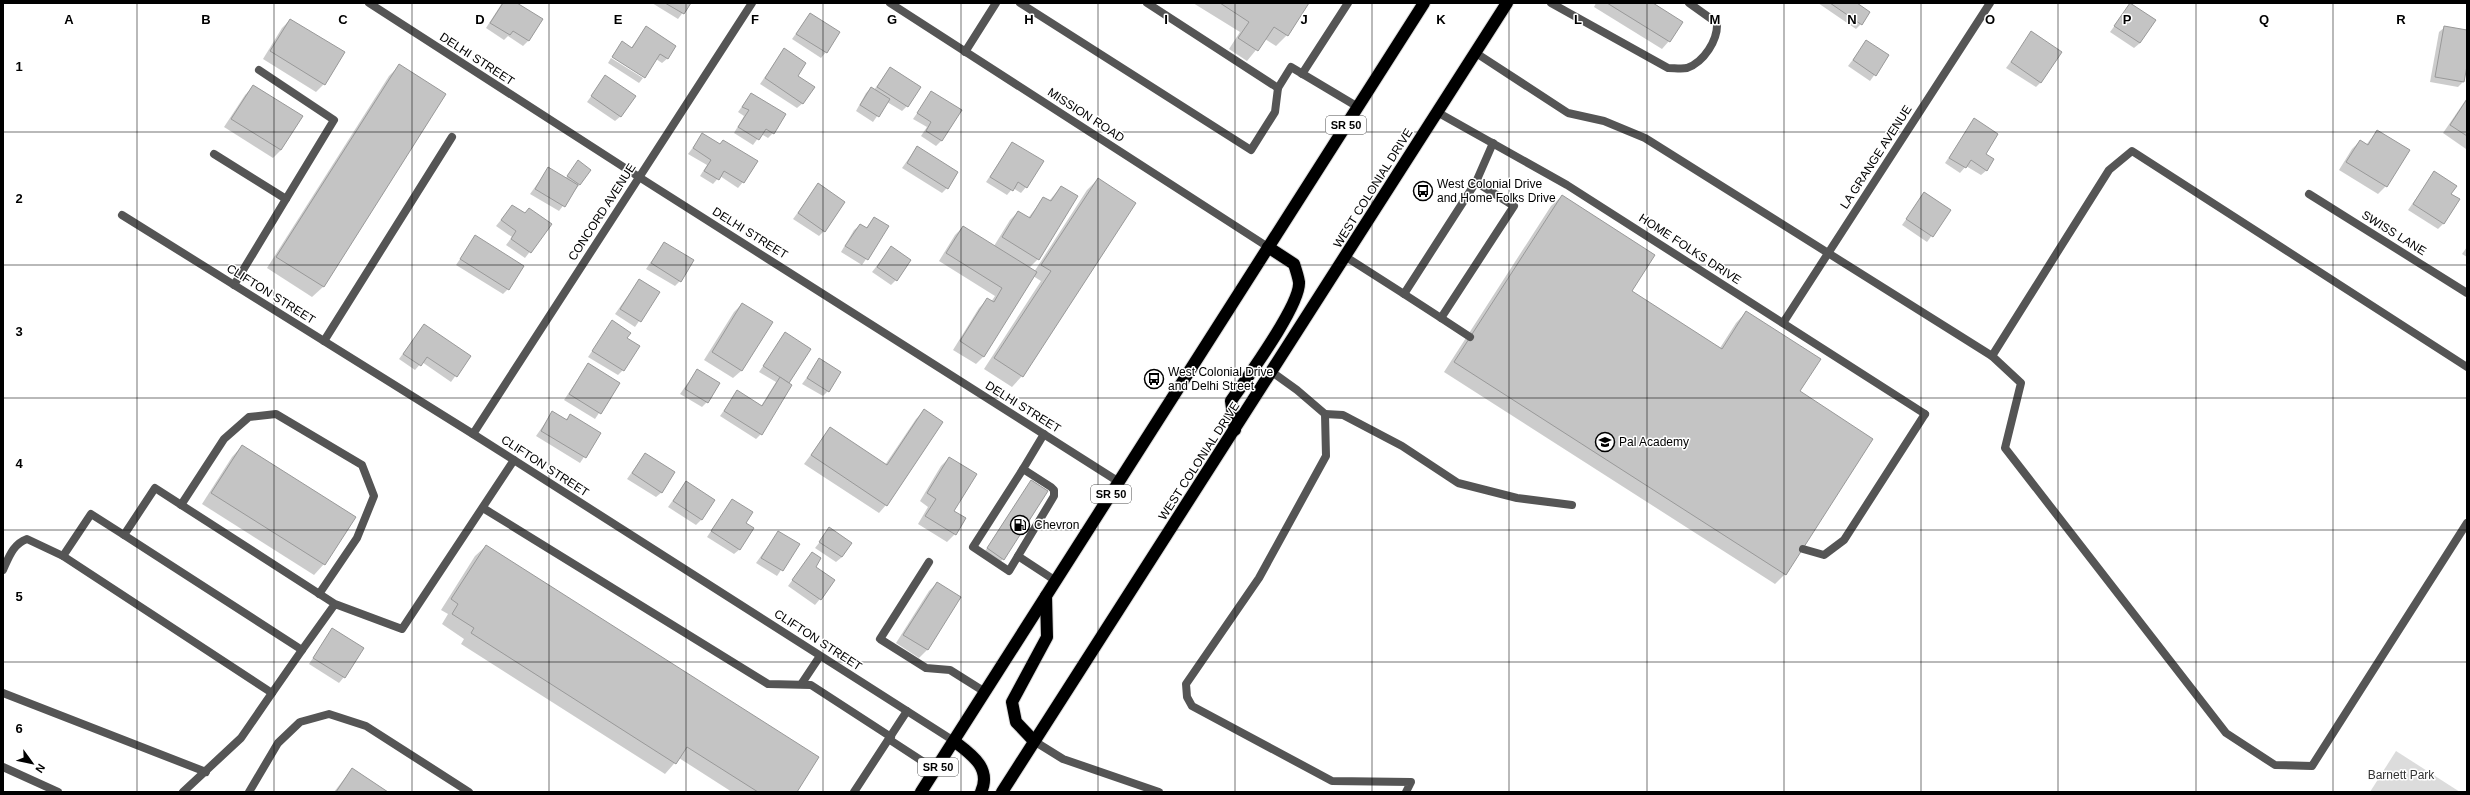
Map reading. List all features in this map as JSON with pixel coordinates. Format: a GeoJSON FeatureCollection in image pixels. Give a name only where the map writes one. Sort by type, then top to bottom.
{"type":"FeatureCollection","features":[{"type":"Feature","properties":{"kind":"highway","name":"SR 50"},"geometry":{"type":"LineString","coordinates":[[921,792],[1424,3]]}},
{"type":"Feature","properties":{"kind":"highway","name":"WEST COLONIAL DRIVE"},"geometry":{"type":"LineString","coordinates":[[1002,792],[1508,3]]}},
{"type":"Feature","properties":{"kind":"highway"},"geometry":{"type":"LineString","coordinates":[[1235,430],[1231,401],[1284,320],[1295,300],[1299,283],[1294,264],[1268,247]]}},
{"type":"Feature","properties":{"kind":"highway"},"geometry":{"type":"LineString","coordinates":[[1034,741],[1016,722],[1012,702],[1047,636],[1046,596]]}},
{"type":"Feature","properties":{"kind":"highway"},"geometry":{"type":"LineString","coordinates":[[954,741],[976,758],[983,768],[984,786],[981,792]]}},
{"type":"Feature","properties":{"kind":"street","name":"DELHI STREET"},"geometry":{"type":"LineString","coordinates":[[369,3],[639,178],[1119,482]]}},
{"type":"Feature","properties":{"kind":"street","name":"CONCORD AVENUE"},"geometry":{"type":"LineString","coordinates":[[472,434],[752,3]]}},
{"type":"Feature","properties":{"kind":"street","name":"MISSION ROAD"},"geometry":{"type":"LineString","coordinates":[[890,3],[1268,247]]}},
{"type":"Feature","properties":{"kind":"street"},"geometry":{"type":"LineString","coordinates":[[965,52],[996,3]]}},
{"type":"Feature","properties":{"kind":"street"},"geometry":{"type":"LineString","coordinates":[[1020,3],[1251,150],[1275,112],[1278,88],[1291,67],[1358,107]]}},
{"type":"Feature","properties":{"kind":"street"},"geometry":{"type":"LineString","coordinates":[[1147,3],[1278,88]]}},
{"type":"Feature","properties":{"kind":"street"},"geometry":{"type":"LineString","coordinates":[[1302,74],[1348,3]]}},
{"type":"Feature","properties":{"kind":"street"},"geometry":{"type":"LineString","coordinates":[[1551,3],[1660,65],[1668,68],[1686,68],[1700,60],[1718,34],[1717,23],[1689,3]]}},
{"type":"Feature","properties":{"kind":"street","name":"LA GRANGE AVENUE"},"geometry":{"type":"LineString","coordinates":[[1783,323],[1990,3]]}},
{"type":"Feature","properties":{"kind":"street"},"geometry":{"type":"LineString","coordinates":[[1476,53],[1568,113],[1604,121],[1645,138],[1992,356],[2021,383],[2004,448],[2226,733],[2275,765],[2312,766],[2467,524]]}},
{"type":"Feature","properties":{"kind":"street"},"geometry":{"type":"LineString","coordinates":[[234,285],[334,120],[259,70]]}},
{"type":"Feature","properties":{"kind":"street","name":"HOME FOLKS DRIVE"},"geometry":{"type":"LineString","coordinates":[[1437,112],[1567,185],[1925,414],[1844,540],[1824,555],[1803,549]]}},
{"type":"Feature","properties":{"kind":"street"},"geometry":{"type":"LineString","coordinates":[[324,341],[452,137]]}},
{"type":"Feature","properties":{"kind":"street"},"geometry":{"type":"LineString","coordinates":[[1404,294],[1476,182],[1493,143]]}},
{"type":"Feature","properties":{"kind":"street"},"geometry":{"type":"LineString","coordinates":[[1992,356],[2109,170],[2132,151],[2467,367]]}},
{"type":"Feature","properties":{"kind":"street"},"geometry":{"type":"LineString","coordinates":[[214,154],[286,199]]}},
{"type":"Feature","properties":{"kind":"street"},"geometry":{"type":"LineString","coordinates":[[1441,318],[1514,206],[1476,182]]}},
{"type":"Feature","properties":{"kind":"street","name":"SWISS LANE"},"geometry":{"type":"LineString","coordinates":[[2309,194],[2467,293]]}},
{"type":"Feature","properties":{"kind":"street","name":"CLIFTON STREET"},"geometry":{"type":"LineString","coordinates":[[122,215],[514,460],[954,741]]}},
{"type":"Feature","properties":{"kind":"street"},"geometry":{"type":"LineString","coordinates":[[1346,257],[1470,337]]}},
{"type":"Feature","properties":{"kind":"street"},"geometry":{"type":"LineString","coordinates":[[1272,372],[1298,390],[1325,414],[1343,415],[1402,446],[1458,483],[1517,498],[1572,505]]}},
{"type":"Feature","properties":{"kind":"street"},"geometry":{"type":"LineString","coordinates":[[181,505],[224,439],[249,417],[276,414],[362,465],[374,496],[357,538],[319,594]]}},
{"type":"Feature","properties":{"kind":"street"},"geometry":{"type":"LineString","coordinates":[[1325,414],[1326,456],[1259,578],[1186,684],[1187,696],[1192,706],[1332,781],[1411,782],[1406,792]]}},
{"type":"Feature","properties":{"kind":"street"},"geometry":{"type":"LineString","coordinates":[[1023,469],[1051,487],[1054,493],[1052,502],[1009,571],[973,547],[1044,434]]}},
{"type":"Feature","properties":{"kind":"street"},"geometry":{"type":"LineString","coordinates":[[124,535],[155,488],[335,604],[402,629],[514,460]]}},
{"type":"Feature","properties":{"kind":"street"},"geometry":{"type":"LineString","coordinates":[[483,508],[768,684],[802,683],[811,685],[936,770]]}},
{"type":"Feature","properties":{"kind":"street"},"geometry":{"type":"LineString","coordinates":[[63,556],[91,514],[302,650]]}},
{"type":"Feature","properties":{"kind":"street"},"geometry":{"type":"LineString","coordinates":[[3,570],[14,548],[19,542],[27,539],[63,556],[272,693]]}},
{"type":"Feature","properties":{"kind":"street"},"geometry":{"type":"LineString","coordinates":[[1018,556],[1056,581]]}},
{"type":"Feature","properties":{"kind":"street"},"geometry":{"type":"LineString","coordinates":[[929,562],[880,639],[926,668],[950,670],[985,692]]}},
{"type":"Feature","properties":{"kind":"street"},"geometry":{"type":"LineString","coordinates":[[183,792],[241,738],[335,604]]}},
{"type":"Feature","properties":{"kind":"street"},"geometry":{"type":"LineString","coordinates":[[802,683],[820,656]]}},
{"type":"Feature","properties":{"kind":"street"},"geometry":{"type":"LineString","coordinates":[[3,692],[206,772]]}},
{"type":"Feature","properties":{"kind":"street"},"geometry":{"type":"LineString","coordinates":[[854,792],[891,738],[907,711]]}},
{"type":"Feature","properties":{"kind":"street"},"geometry":{"type":"LineString","coordinates":[[248,792],[278,743],[300,722],[329,714],[366,726],[469,792]]}},
{"type":"Feature","properties":{"kind":"street"},"geometry":{"type":"LineString","coordinates":[[1034,741],[1063,759],[1159,792]]}},
{"type":"Feature","properties":{"kind":"street"},"geometry":{"type":"LineString","coordinates":[[3,767],[58,792]]}},
{"type":"Feature","properties":{"kind":"green space","name":"Barnett Park"},"geometry":{"type":"Polygon","coordinates":[[[2396,751],[2460,792],[2370,792],[2396,751]]]}},
{"type":"Feature","properties":{"kind":"building"},"geometry":{"type":"Polygon","coordinates":[[[503,3],[517,3],[543,19],[529,41],[513,31],[510,35],[490,23],[503,3]]]}},
{"type":"Feature","properties":{"kind":"building"},"geometry":{"type":"Polygon","coordinates":[[[665,3],[691,3],[684,14],[665,3]]]}},
{"type":"Feature","properties":{"kind":"building"},"geometry":{"type":"Polygon","coordinates":[[[1220,3],[1309,3],[1288,36],[1274,27],[1258,51],[1238,38],[1249,22],[1220,3]]]}},
{"type":"Feature","properties":{"kind":"building"},"geometry":{"type":"Polygon","coordinates":[[[1607,3],[1653,3],[1683,22],[1670,42],[1607,3]]]}},
{"type":"Feature","properties":{"kind":"building"},"geometry":{"type":"Polygon","coordinates":[[[1830,3],[1857,3],[1870,12],[1862,25],[1830,3]]]}},
{"type":"Feature","properties":{"kind":"building"},"geometry":{"type":"Polygon","coordinates":[[[2130,3],[2156,20],[2140,43],[2114,26],[2130,3]]]}},
{"type":"Feature","properties":{"kind":"building"},"geometry":{"type":"Polygon","coordinates":[[[810,13],[840,32],[827,53],[796,34],[810,13]]]}},
{"type":"Feature","properties":{"kind":"building"},"geometry":{"type":"Polygon","coordinates":[[[290,19],[345,52],[325,85],[270,51],[290,19]]]}},
{"type":"Feature","properties":{"kind":"building"},"geometry":{"type":"Polygon","coordinates":[[[646,26],[676,46],[668,59],[660,54],[645,78],[612,57],[622,41],[632,48],[646,26]]]}},
{"type":"Feature","properties":{"kind":"building"},"geometry":{"type":"Polygon","coordinates":[[[2444,26],[2467,30],[2467,66],[2464,82],[2435,77],[2444,26]]]}},
{"type":"Feature","properties":{"kind":"building"},"geometry":{"type":"Polygon","coordinates":[[[2031,31],[2062,52],[2041,83],[2011,62],[2031,31]]]}},
{"type":"Feature","properties":{"kind":"building"},"geometry":{"type":"Polygon","coordinates":[[[1866,40],[1889,55],[1876,76],[1853,60],[1866,40]]]}},
{"type":"Feature","properties":{"kind":"building"},"geometry":{"type":"Polygon","coordinates":[[[784,48],[806,63],[798,76],[815,87],[803,104],[765,78],[784,48]]]}},
{"type":"Feature","properties":{"kind":"building"},"geometry":{"type":"Polygon","coordinates":[[[399,64],[446,94],[324,287],[276,257],[399,64]]]}},
{"type":"Feature","properties":{"kind":"building"},"geometry":{"type":"Polygon","coordinates":[[[890,67],[921,87],[908,107],[877,87],[890,67]]]}},
{"type":"Feature","properties":{"kind":"building"},"geometry":{"type":"Polygon","coordinates":[[[605,75],[636,96],[621,117],[591,96],[605,75]]]}},
{"type":"Feature","properties":{"kind":"building"},"geometry":{"type":"Polygon","coordinates":[[[253,85],[303,116],[281,150],[231,119],[253,85]]]}},
{"type":"Feature","properties":{"kind":"building"},"geometry":{"type":"Polygon","coordinates":[[[871,87],[890,99],[879,117],[860,105],[871,87]]]}},
{"type":"Feature","properties":{"kind":"building"},"geometry":{"type":"Polygon","coordinates":[[[931,91],[962,110],[942,141],[926,131],[931,122],[917,113],[931,91]]]}},
{"type":"Feature","properties":{"kind":"building"},"geometry":{"type":"Polygon","coordinates":[[[751,93],[786,114],[774,134],[766,129],[759,140],[738,127],[749,110],[742,107],[751,93]]]}},
{"type":"Feature","properties":{"kind":"building"},"geometry":{"type":"Polygon","coordinates":[[[2467,99],[2467,136],[2450,125],[2467,99]]]}},
{"type":"Feature","properties":{"kind":"building"},"geometry":{"type":"Polygon","coordinates":[[[1974,118],[1998,134],[1986,154],[1994,159],[1987,171],[1971,160],[1966,168],[1949,158],[1974,118]]]}},
{"type":"Feature","properties":{"kind":"building"},"geometry":{"type":"Polygon","coordinates":[[[2377,130],[2410,150],[2387,187],[2346,162],[2360,140],[2368,145],[2377,130]]]}},
{"type":"Feature","properties":{"kind":"building"},"geometry":{"type":"Polygon","coordinates":[[[702,133],[720,144],[723,140],[758,161],[744,183],[724,171],[719,180],[704,171],[711,160],[693,148],[702,133]]]}},
{"type":"Feature","properties":{"kind":"building"},"geometry":{"type":"Polygon","coordinates":[[[1012,142],[1044,161],[1027,188],[1018,182],[1013,191],[990,177],[1012,142]]]}},
{"type":"Feature","properties":{"kind":"building"},"geometry":{"type":"Polygon","coordinates":[[[917,146],[958,172],[948,189],[907,163],[917,146]]]}},
{"type":"Feature","properties":{"kind":"building"},"geometry":{"type":"Polygon","coordinates":[[[578,160],[591,170],[580,185],[567,176],[578,160]]]}},
{"type":"Feature","properties":{"kind":"building"},"geometry":{"type":"Polygon","coordinates":[[[548,167],[578,185],[565,207],[535,189],[548,167]]]}},
{"type":"Feature","properties":{"kind":"building"},"geometry":{"type":"Polygon","coordinates":[[[2434,171],[2457,186],[2451,194],[2460,199],[2444,224],[2413,204],[2434,171]]]}},
{"type":"Feature","properties":{"kind":"building"},"geometry":{"type":"Polygon","coordinates":[[[1098,178],[1136,203],[1023,377],[994,358],[1051,271],[1041,265],[1098,178]]]}},
{"type":"Feature","properties":{"kind":"building"},"geometry":{"type":"Polygon","coordinates":[[[818,183],[845,202],[825,232],[798,213],[818,183]]]}},
{"type":"Feature","properties":{"kind":"building"},"geometry":{"type":"Polygon","coordinates":[[[1061,186],[1078,196],[1039,260],[1002,237],[1018,211],[1030,218],[1043,197],[1051,201],[1061,186]]]}},
{"type":"Feature","properties":{"kind":"building"},"geometry":{"type":"Polygon","coordinates":[[[1924,192],[1951,210],[1933,237],[1906,219],[1924,192]]]}},
{"type":"Feature","properties":{"kind":"building"},"geometry":{"type":"Polygon","coordinates":[[[1562,195],[1655,255],[1632,291],[1722,349],[1746,311],[1821,359],[1800,391],[1873,439],[1786,575],[1454,362],[1562,195]]]}},
{"type":"Feature","properties":{"kind":"building"},"geometry":{"type":"Polygon","coordinates":[[[512,205],[525,213],[529,208],[552,224],[531,253],[511,239],[516,231],[501,220],[512,205]]]}},
{"type":"Feature","properties":{"kind":"building"},"geometry":{"type":"Polygon","coordinates":[[[874,217],[889,226],[868,260],[845,246],[860,224],[867,228],[874,217]]]}},
{"type":"Feature","properties":{"kind":"building"},"geometry":{"type":"Polygon","coordinates":[[[963,226],[1037,272],[984,357],[960,341],[987,298],[994,302],[1002,288],[946,253],[963,226]]]}},
{"type":"Feature","properties":{"kind":"building"},"geometry":{"type":"Polygon","coordinates":[[[475,235],[524,266],[509,290],[460,259],[475,235]]]}},
{"type":"Feature","properties":{"kind":"building"},"geometry":{"type":"Polygon","coordinates":[[[664,242],[694,260],[681,282],[651,263],[664,242]]]}},
{"type":"Feature","properties":{"kind":"building"},"geometry":{"type":"Polygon","coordinates":[[[891,246],[911,260],[897,281],[877,267],[891,246]]]}},
{"type":"Feature","properties":{"kind":"building"},"geometry":{"type":"Polygon","coordinates":[[[639,279],[660,292],[641,322],[620,309],[639,279]]]}},
{"type":"Feature","properties":{"kind":"building"},"geometry":{"type":"Polygon","coordinates":[[[742,303],[773,322],[742,371],[712,352],[742,303]]]}},
{"type":"Feature","properties":{"kind":"building"},"geometry":{"type":"Polygon","coordinates":[[[612,320],[631,333],[627,338],[640,346],[624,371],[592,351],[612,320]]]}},
{"type":"Feature","properties":{"kind":"building"},"geometry":{"type":"Polygon","coordinates":[[[424,324],[471,356],[457,377],[427,357],[421,366],[403,354],[424,324]]]}},
{"type":"Feature","properties":{"kind":"building"},"geometry":{"type":"Polygon","coordinates":[[[785,332],[811,349],[789,383],[763,366],[785,332]]]}},
{"type":"Feature","properties":{"kind":"building"},"geometry":{"type":"Polygon","coordinates":[[[819,358],[841,372],[829,392],[807,378],[819,358]]]}},
{"type":"Feature","properties":{"kind":"building"},"geometry":{"type":"Polygon","coordinates":[[[588,363],[620,383],[601,414],[569,394],[588,363]]]}},
{"type":"Feature","properties":{"kind":"building"},"geometry":{"type":"Polygon","coordinates":[[[697,369],[720,383],[708,403],[685,389],[697,369]]]}},
{"type":"Feature","properties":{"kind":"building"},"geometry":{"type":"Polygon","coordinates":[[[780,377],[792,385],[762,435],[724,411],[737,390],[762,406],[780,377]]]}},
{"type":"Feature","properties":{"kind":"building"},"geometry":{"type":"Polygon","coordinates":[[[924,409],[943,422],[887,506],[811,455],[830,427],[887,465],[924,409]]]}},
{"type":"Feature","properties":{"kind":"building"},"geometry":{"type":"Polygon","coordinates":[[[552,411],[567,420],[570,414],[601,433],[586,458],[541,431],[552,411]]]}},
{"type":"Feature","properties":{"kind":"building"},"geometry":{"type":"Polygon","coordinates":[[[242,445],[356,517],[325,565],[211,493],[242,445]]]}},
{"type":"Feature","properties":{"kind":"building"},"geometry":{"type":"Polygon","coordinates":[[[645,453],[675,472],[662,493],[632,473],[645,453]]]}},
{"type":"Feature","properties":{"kind":"building"},"geometry":{"type":"Polygon","coordinates":[[[949,457],[977,474],[954,511],[966,518],[956,535],[925,516],[936,499],[927,493],[949,457]]]}},
{"type":"Feature","properties":{"kind":"building"},"geometry":{"type":"Polygon","coordinates":[[[1031,480],[1048,491],[1004,560],[987,548],[1031,480]]]}},
{"type":"Feature","properties":{"kind":"building"},"geometry":{"type":"Polygon","coordinates":[[[686,481],[715,500],[702,520],[673,501],[686,481]]]}},
{"type":"Feature","properties":{"kind":"building"},"geometry":{"type":"Polygon","coordinates":[[[732,499],[753,512],[746,523],[754,528],[740,550],[711,531],[732,499]]]}},
{"type":"Feature","properties":{"kind":"building"},"geometry":{"type":"Polygon","coordinates":[[[829,527],[852,543],[842,557],[819,542],[829,527]]]}},
{"type":"Feature","properties":{"kind":"building"},"geometry":{"type":"Polygon","coordinates":[[[778,531],[800,544],[783,571],[761,558],[778,531]]]}},
{"type":"Feature","properties":{"kind":"building"},"geometry":{"type":"Polygon","coordinates":[[[486,545],[819,757],[797,792],[758,792],[687,747],[676,764],[471,633],[474,628],[452,614],[458,604],[451,599],[486,545]]]}},
{"type":"Feature","properties":{"kind":"building"},"geometry":{"type":"Polygon","coordinates":[[[812,552],[821,558],[816,567],[835,580],[821,600],[792,580],[812,552]]]}},
{"type":"Feature","properties":{"kind":"building"},"geometry":{"type":"Polygon","coordinates":[[[937,582],[961,597],[928,650],[903,635],[937,582]]]}},
{"type":"Feature","properties":{"kind":"building"},"geometry":{"type":"Polygon","coordinates":[[[332,628],[364,648],[345,678],[313,658],[332,628]]]}},
{"type":"Feature","properties":{"kind":"building"},"geometry":{"type":"Polygon","coordinates":[[[352,768],[388,792],[336,792],[352,768]]]}},
{"type":"Feature","properties":{"kind":"place","name":"West Colonial Drive and Home Folks Drive"},"geometry":{"type":"Point","coordinates":[1423,191]}},
{"type":"Feature","properties":{"kind":"place","name":"West Colonial Drive and Delhi Street"},"geometry":{"type":"Point","coordinates":[1154,379]}},
{"type":"Feature","properties":{"kind":"place","name":"Pal Academy"},"geometry":{"type":"Point","coordinates":[1605,442]}},
{"type":"Feature","properties":{"kind":"place","name":"Chevron"},"geometry":{"type":"Point","coordinates":[1020,525]}}]}
